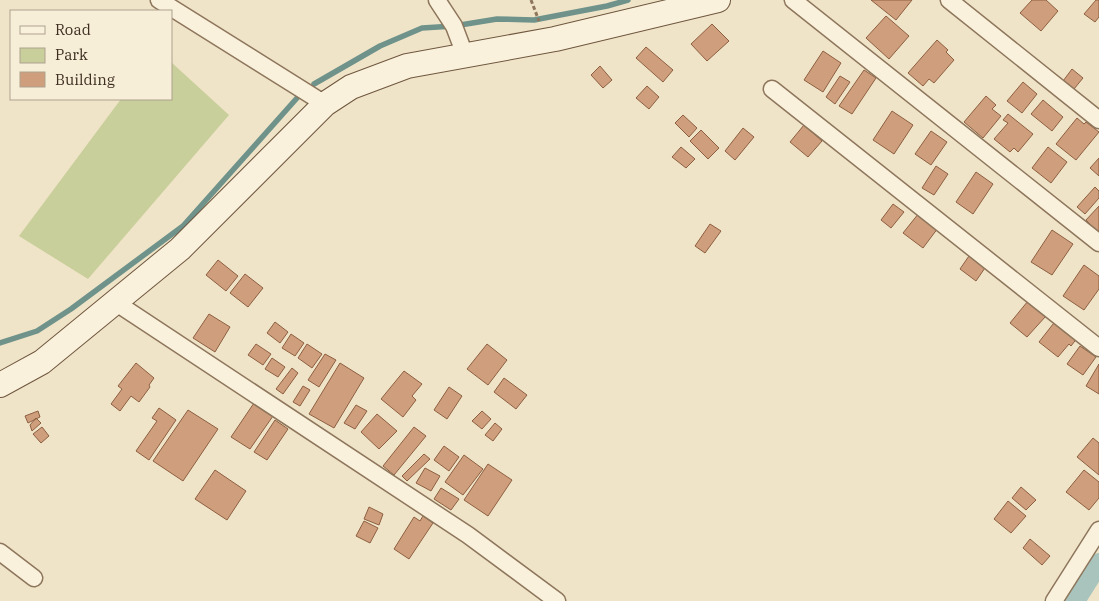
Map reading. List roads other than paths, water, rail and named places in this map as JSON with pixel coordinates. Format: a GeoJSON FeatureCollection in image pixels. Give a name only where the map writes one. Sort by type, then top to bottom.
{"type":"FeatureCollection","features":[{"type":"Feature","properties":{"kind":"street"},"geometry":{"type":"LineString","coordinates":[[158,0],[325,104]]}},
{"type":"Feature","properties":{"kind":"street"},"geometry":{"type":"LineString","coordinates":[[437,0],[454,26],[465,55]]}},
{"type":"Feature","properties":{"kind":"street"},"geometry":{"type":"LineString","coordinates":[[0,385],[42,362],[180,249],[325,104],[351,87],[407,66],[555,39],[718,0]]}},
{"type":"Feature","properties":{"kind":"street"},"geometry":{"type":"LineString","coordinates":[[792,0],[1099,243]]}},
{"type":"Feature","properties":{"kind":"street"},"geometry":{"type":"LineString","coordinates":[[949,0],[1099,120]]}},
{"type":"Feature","properties":{"kind":"street"},"geometry":{"type":"LineString","coordinates":[[772,89],[1099,348]]}},
{"type":"Feature","properties":{"kind":"street"},"geometry":{"type":"LineString","coordinates":[[115,302],[468,536],[556,601]]}},
{"type":"Feature","properties":{"kind":"street"},"geometry":{"type":"LineString","coordinates":[[1054,601],[1099,530]]}},
{"type":"Feature","properties":{"kind":"street"},"geometry":{"type":"LineString","coordinates":[[0,552],[34,578]]}},
{"type":"Feature","properties":{"kind":"waterway"},"geometry":{"type":"LineString","coordinates":[[314,84],[380,46],[422,28],[454,26],[497,19],[534,20],[628,0]]}},
{"type":"Feature","properties":{"kind":"waterway"},"geometry":{"type":"LineString","coordinates":[[0,343],[37,331],[71,309],[183,226],[297,98]]}},
{"type":"Feature","properties":{"kind":"waterway"},"geometry":{"type":"LineString","coordinates":[[1075,601],[1099,563]]}}]}
